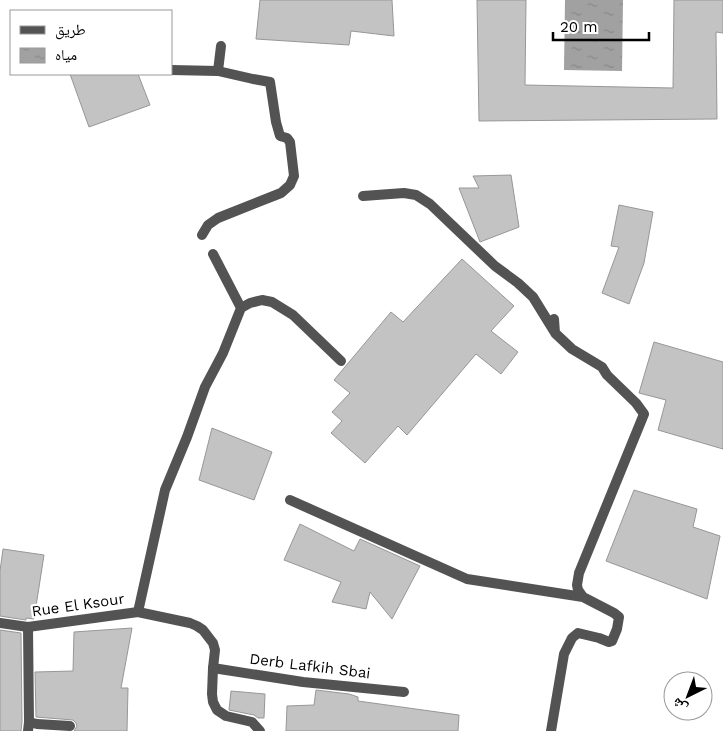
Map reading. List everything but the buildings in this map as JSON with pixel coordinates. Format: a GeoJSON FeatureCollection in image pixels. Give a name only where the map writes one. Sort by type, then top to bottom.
{"type":"FeatureCollection","features":[{"type":"Feature","properties":{"kind":"street"},"geometry":{"type":"LineString","coordinates":[[218,71],[220,46]]}},
{"type":"Feature","properties":{"kind":"street"},"geometry":{"type":"LineString","coordinates":[[172,70],[218,71],[270,82],[280,136],[287,138],[290,142],[294,176],[290,185],[281,193],[218,218],[208,225],[202,235]]}},
{"type":"Feature","properties":{"kind":"street"},"geometry":{"type":"LineString","coordinates":[[363,196],[404,192],[416,195],[430,204],[495,266],[533,296],[555,333],[572,349],[602,367],[644,414],[579,573],[577,586],[582,597]]}},
{"type":"Feature","properties":{"kind":"street"},"geometry":{"type":"LineString","coordinates":[[213,254],[241,308]]}},
{"type":"Feature","properties":{"kind":"street"},"geometry":{"type":"LineString","coordinates":[[138,612],[166,490],[205,387],[223,353],[241,308],[262,300],[272,302],[292,315],[341,361]]}},
{"type":"Feature","properties":{"kind":"street"},"geometry":{"type":"LineString","coordinates":[[554,319],[555,333]]}},
{"type":"Feature","properties":{"kind":"street"},"geometry":{"type":"LineString","coordinates":[[290,500],[467,579],[582,597],[619,617],[612,641],[609,642],[578,633],[572,638],[564,654],[551,731]]}},
{"type":"Feature","properties":{"kind":"street","name":"Rue El Ksour"},"geometry":{"type":"LineString","coordinates":[[0,623],[28,627],[138,612],[197,626],[203,630],[213,643],[215,650],[212,694],[216,710],[226,716],[252,722],[260,731]]}},
{"type":"Feature","properties":{"kind":"street"},"geometry":{"type":"LineString","coordinates":[[28,627],[28,727],[37,724],[70,726]]}},
{"type":"Feature","properties":{"kind":"street","name":"Derb Lafkih Sbai"},"geometry":{"type":"LineString","coordinates":[[213,668],[303,682],[404,692]]}},
{"type":"Feature","properties":{"kind":"water"},"geometry":{"type":"Polygon","coordinates":[[[565,0],[623,0],[622,71],[564,70],[565,0]]]}}]}
